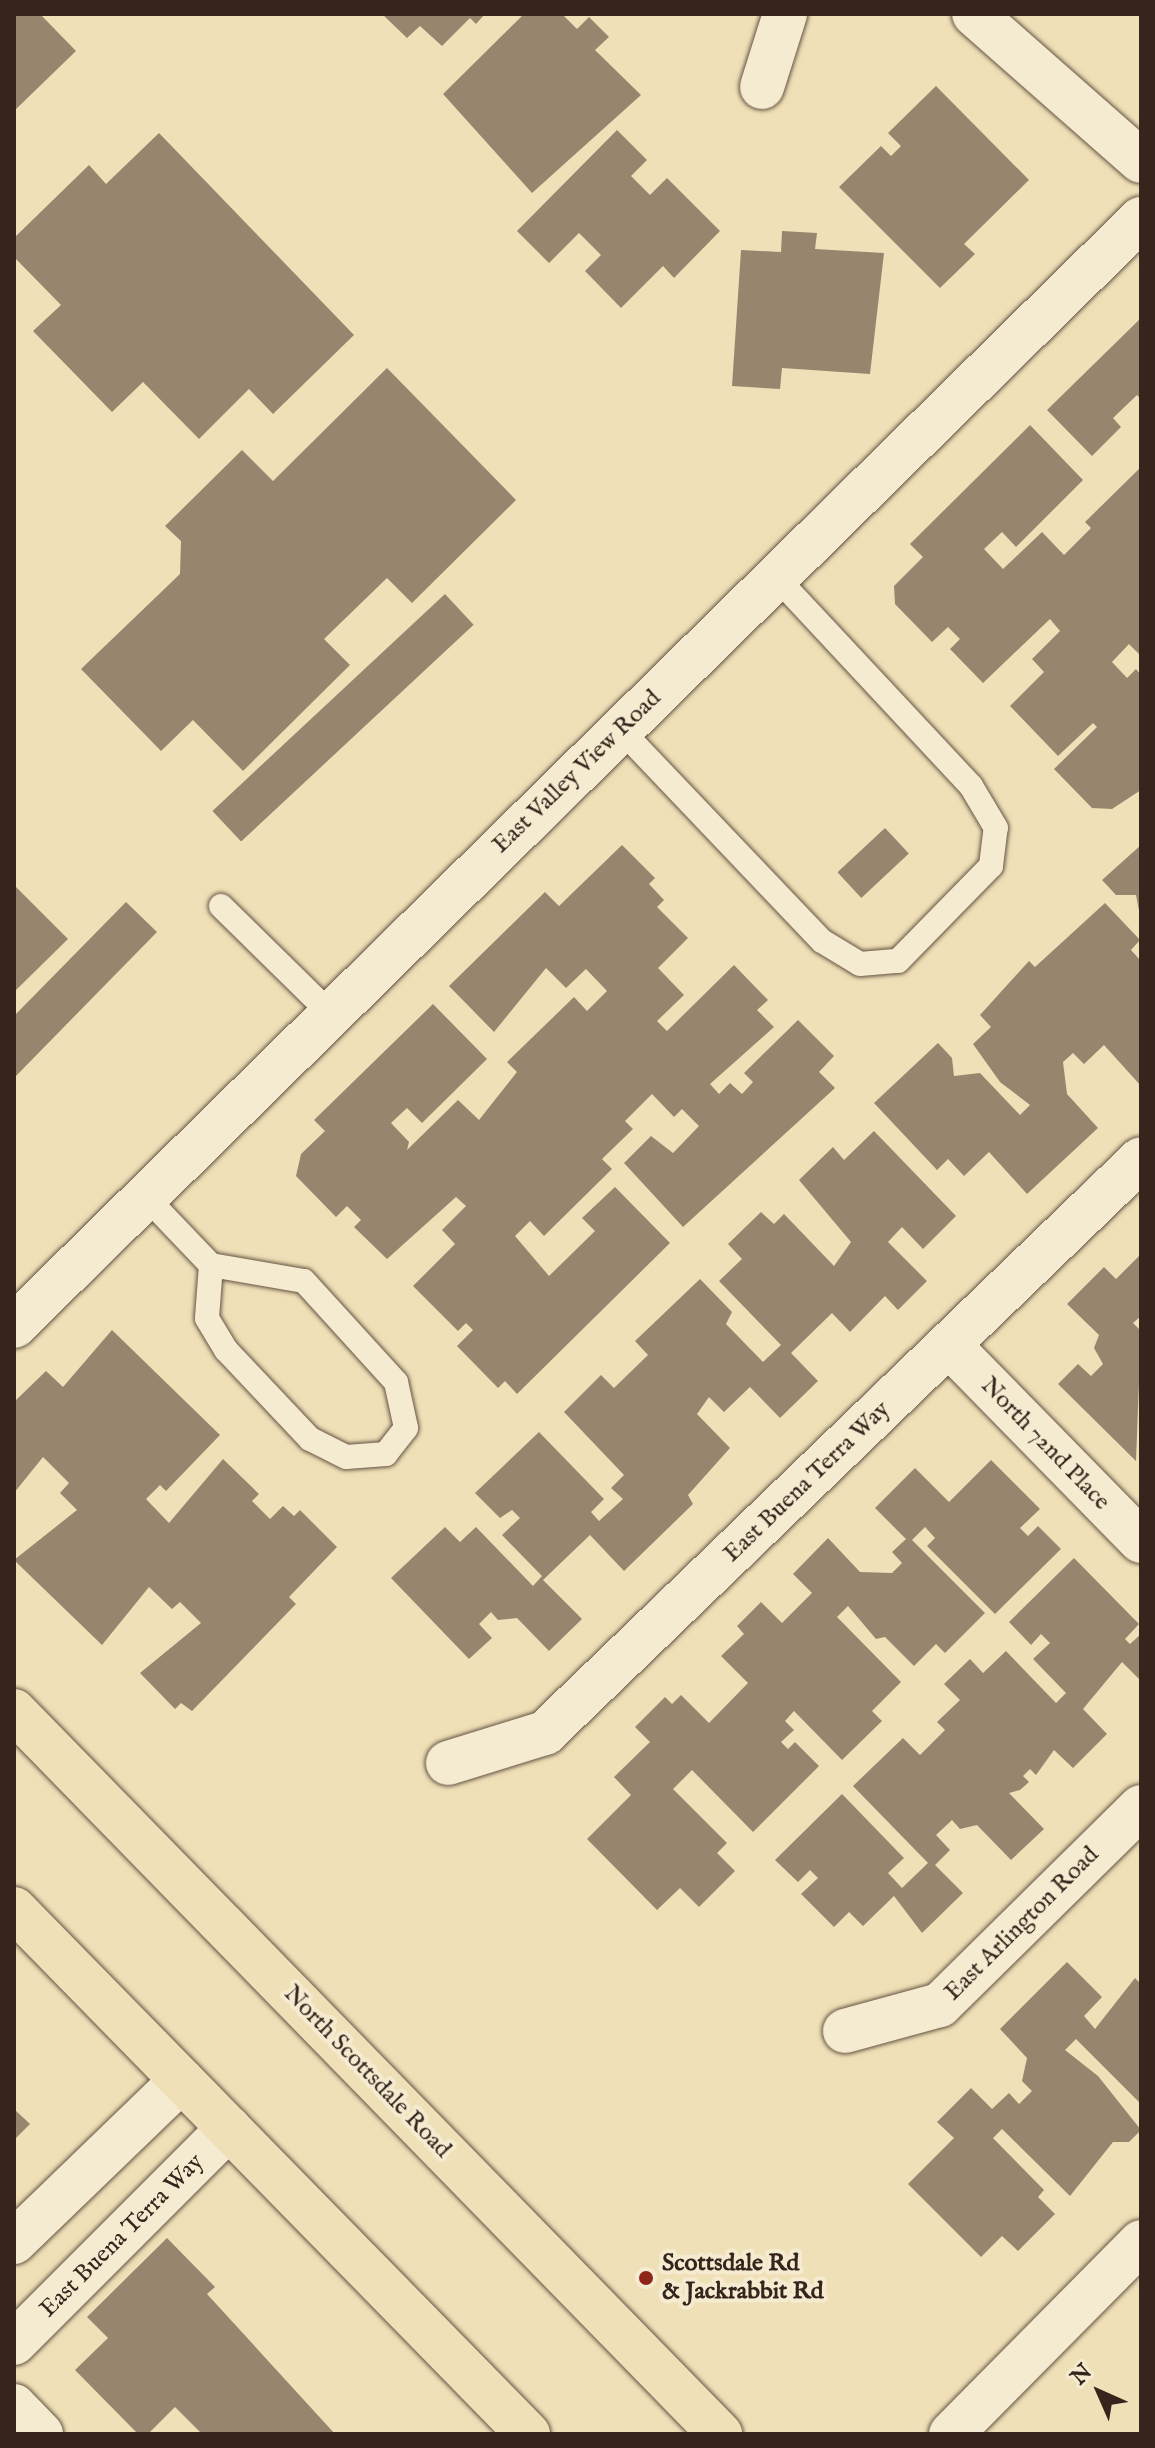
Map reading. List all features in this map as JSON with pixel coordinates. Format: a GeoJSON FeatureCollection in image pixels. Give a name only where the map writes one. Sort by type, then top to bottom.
{"type":"FeatureCollection","features":[{"type":"Feature","properties":{"kind":"main road","name":"North Scottsdale Road"},"geometry":{"type":"LineString","coordinates":[[14,1711],[720,2434]]}},
{"type":"Feature","properties":{"kind":"main road"},"geometry":{"type":"LineString","coordinates":[[14,1909],[528,2434]]}},
{"type":"Feature","properties":{"kind":"street"},"geometry":{"type":"LineString","coordinates":[[762,87],[785,14]]}},
{"type":"Feature","properties":{"kind":"street"},"geometry":{"type":"LineString","coordinates":[[974,14],[1141,161]]}},
{"type":"Feature","properties":{"kind":"street","name":"East Valley View Road"},"geometry":{"type":"LineString","coordinates":[[14,1326],[1141,219]]}},
{"type":"Feature","properties":{"kind":"street","name":"East Buena Terra Way"},"geometry":{"type":"LineString","coordinates":[[448,1763],[545,1733],[1141,1159]]}},
{"type":"Feature","properties":{"kind":"street","name":"North 72nd Place"},"geometry":{"type":"LineString","coordinates":[[950,1346],[1141,1541]]}},
{"type":"Feature","properties":{"kind":"street","name":"East Arlington Road"},"geometry":{"type":"LineString","coordinates":[[845,2031],[940,2005],[1141,1807]]}},
{"type":"Feature","properties":{"kind":"street"},"geometry":{"type":"LineString","coordinates":[[14,2242],[182,2080]]}},
{"type":"Feature","properties":{"kind":"street","name":"East Buena Terra Way"},"geometry":{"type":"LineString","coordinates":[[14,2343],[229,2128]]}},
{"type":"Feature","properties":{"kind":"street"},"geometry":{"type":"LineString","coordinates":[[951,2434],[1141,2242]]}},
{"type":"Feature","properties":{"kind":"street"},"geometry":{"type":"LineString","coordinates":[[14,2406],[41,2434]]}},
{"type":"Feature","properties":{"kind":"lane"},"geometry":{"type":"LineString","coordinates":[[621,730],[822,941],[860,964],[898,961],[991,866],[996,828],[971,786],[776,577]]}},
{"type":"Feature","properties":{"kind":"lane"},"geometry":{"type":"LineString","coordinates":[[221,906],[331,1014]]}},
{"type":"Feature","properties":{"kind":"lane"},"geometry":{"type":"LineString","coordinates":[[145,1196],[211,1265],[304,1281],[396,1382],[406,1428],[386,1454],[346,1457],[310,1439],[226,1350],[207,1318],[211,1265]]}},
{"type":"Feature","properties":{"kind":"building"},"geometry":{"type":"Polygon","coordinates":[[[14,14],[40,14],[76,51],[14,111],[14,14]]]}},
{"type":"Feature","properties":{"kind":"building"},"geometry":{"type":"Polygon","coordinates":[[[382,14],[485,14],[476,24],[470,18],[442,46],[420,26],[407,38],[382,14]]]}},
{"type":"Feature","properties":{"kind":"building"},"geometry":{"type":"Polygon","coordinates":[[[524,14],[562,14],[577,29],[589,17],[609,37],[595,50],[641,95],[532,193],[443,94],[524,14]]]}},
{"type":"Feature","properties":{"kind":"building"},"geometry":{"type":"Polygon","coordinates":[[[936,86],[1029,180],[964,244],[975,254],[940,288],[839,187],[881,146],[891,156],[901,146],[888,133],[936,86]]]}},
{"type":"Feature","properties":{"kind":"building"},"geometry":{"type":"Polygon","coordinates":[[[617,130],[647,160],[631,176],[650,195],[667,178],[720,231],[674,278],[663,266],[621,308],[585,271],[601,255],[579,233],[549,263],[517,231],[617,130]]]}},
{"type":"Feature","properties":{"kind":"building"},"geometry":{"type":"Polygon","coordinates":[[[159,133],[354,335],[273,414],[249,389],[199,439],[143,382],[112,412],[33,331],[61,305],[14,257],[14,238],[89,165],[106,184],[159,133]]]}},
{"type":"Feature","properties":{"kind":"building"},"geometry":{"type":"Polygon","coordinates":[[[782,231],[817,233],[815,249],[884,253],[870,374],[782,368],[780,389],[732,386],[741,250],[781,252],[782,231]]]}},
{"type":"Feature","properties":{"kind":"building"},"geometry":{"type":"Polygon","coordinates":[[[1141,318],[1141,399],[1137,395],[1113,418],[1121,427],[1092,456],[1047,410],[1141,318]]]}},
{"type":"Feature","properties":{"kind":"building"},"geometry":{"type":"Polygon","coordinates":[[[387,368],[516,500],[412,603],[387,578],[324,639],[350,665],[243,771],[193,720],[161,751],[81,669],[180,574],[181,541],[165,526],[242,450],[273,481],[387,368]]]}},
{"type":"Feature","properties":{"kind":"building"},"geometry":{"type":"Polygon","coordinates":[[[1030,425],[1083,480],[1016,547],[1002,532],[984,549],[1003,569],[1042,532],[1064,555],[1091,528],[1085,522],[1141,467],[1141,656],[1129,644],[1112,662],[1127,678],[1136,669],[1141,675],[1141,790],[1112,809],[1092,808],[1054,769],[1097,727],[1093,723],[1058,756],[1010,706],[1044,672],[1032,659],[1060,631],[1050,619],[983,683],[950,649],[960,639],[948,627],[932,642],[895,604],[894,586],[923,557],[910,544],[1030,425]]]}},
{"type":"Feature","properties":{"kind":"building"},"geometry":{"type":"Polygon","coordinates":[[[445,594],[474,625],[241,842],[212,811],[445,594]]]}},
{"type":"Feature","properties":{"kind":"building"},"geometry":{"type":"Polygon","coordinates":[[[885,828],[909,854],[861,898],[837,872],[885,828]]]}},
{"type":"Feature","properties":{"kind":"building"},"geometry":{"type":"Polygon","coordinates":[[[622,845],[655,878],[649,884],[664,900],[657,907],[688,938],[658,968],[684,995],[657,1021],[667,1031],[734,965],[768,1000],[757,1010],[774,1027],[710,1084],[719,1094],[730,1083],[742,1094],[753,1082],[744,1073],[798,1020],[834,1056],[819,1072],[835,1088],[683,1227],[624,1163],[651,1136],[673,1153],[699,1126],[682,1109],[674,1117],[652,1094],[625,1121],[633,1129],[602,1159],[612,1169],[544,1236],[530,1221],[515,1236],[549,1276],[595,1231],[582,1218],[615,1187],[670,1243],[517,1394],[505,1381],[498,1388],[457,1346],[473,1330],[466,1323],[458,1331],[413,1286],[455,1244],[442,1230],[466,1206],[456,1197],[387,1259],[354,1227],[361,1220],[347,1206],[336,1217],[296,1176],[301,1154],[325,1131],[314,1120],[433,1004],[487,1059],[422,1123],[407,1108],[391,1123],[409,1142],[407,1150],[458,1100],[479,1120],[517,1072],[507,1062],[574,997],[587,1011],[607,991],[586,969],[566,988],[546,968],[494,1032],[449,986],[545,892],[559,906],[622,845]]]}},
{"type":"Feature","properties":{"kind":"building"},"geometry":{"type":"Polygon","coordinates":[[[1141,845],[1141,921],[1136,895],[1116,895],[1102,880],[1141,845]]]}},
{"type":"Feature","properties":{"kind":"building"},"geometry":{"type":"Polygon","coordinates":[[[14,885],[68,939],[14,992],[14,885]]]}},
{"type":"Feature","properties":{"kind":"building"},"geometry":{"type":"Polygon","coordinates":[[[126,902],[157,932],[14,1078],[14,1016],[126,902]]]}},
{"type":"Feature","properties":{"kind":"building"},"geometry":{"type":"Polygon","coordinates":[[[1105,903],[1140,940],[1131,950],[1141,961],[1141,1086],[1104,1045],[1084,1064],[1073,1053],[1063,1062],[1067,1094],[1098,1128],[1027,1194],[989,1152],[964,1176],[948,1159],[937,1170],[874,1103],[938,1043],[952,1058],[954,1076],[980,1073],[1020,1115],[1030,1105],[1000,1082],[973,1044],[991,1027],[980,1015],[1029,961],[1035,967],[1105,903]]]}},
{"type":"Feature","properties":{"kind":"building"},"geometry":{"type":"Polygon","coordinates":[[[874,1131],[956,1216],[923,1249],[902,1227],[888,1242],[927,1281],[898,1310],[885,1296],[850,1332],[832,1313],[791,1353],[818,1381],[780,1418],[750,1387],[724,1412],[709,1397],[697,1414],[730,1448],[688,1495],[693,1504],[624,1571],[590,1535],[543,1580],[582,1619],[549,1651],[517,1618],[498,1620],[491,1612],[479,1624],[492,1638],[469,1659],[391,1578],[445,1527],[460,1542],[476,1527],[533,1586],[542,1576],[502,1535],[520,1518],[512,1510],[500,1518],[475,1493],[539,1432],[604,1499],[591,1512],[599,1521],[623,1499],[611,1488],[624,1475],[564,1412],[601,1375],[614,1388],[648,1355],[635,1341],[700,1279],[732,1312],[726,1324],[763,1362],[781,1345],[719,1281],[742,1259],[728,1244],[761,1212],[774,1224],[784,1214],[834,1266],[851,1242],[799,1180],[833,1147],[844,1160],[874,1131]]]}},
{"type":"Feature","properties":{"kind":"building"},"geometry":{"type":"Polygon","coordinates":[[[1141,1254],[1141,1316],[1133,1323],[1141,1331],[1136,1461],[1058,1384],[1078,1364],[1091,1376],[1103,1364],[1094,1348],[1099,1335],[1067,1304],[1104,1267],[1116,1279],[1141,1254]]]}},
{"type":"Feature","properties":{"kind":"building"},"geometry":{"type":"Polygon","coordinates":[[[112,1330],[220,1435],[166,1491],[160,1485],[146,1499],[169,1523],[223,1459],[259,1494],[252,1501],[270,1519],[283,1506],[294,1516],[300,1510],[337,1547],[289,1597],[296,1604],[192,1711],[181,1703],[175,1709],[140,1673],[201,1623],[180,1602],[172,1609],[149,1587],[102,1645],[14,1560],[77,1510],[60,1493],[69,1483],[43,1457],[14,1493],[14,1402],[46,1371],[63,1387],[112,1330]]]}},
{"type":"Feature","properties":{"kind":"building"},"geometry":{"type":"Polygon","coordinates":[[[991,1460],[1040,1509],[1020,1528],[1028,1536],[1038,1526],[1061,1549],[995,1614],[927,1546],[935,1538],[925,1527],[912,1540],[985,1613],[945,1653],[936,1644],[914,1666],[885,1637],[876,1639],[848,1606],[837,1617],[901,1682],[872,1711],[882,1721],[842,1760],[794,1711],[785,1721],[794,1730],[781,1742],[788,1749],[795,1742],[819,1766],[753,1832],[692,1770],[673,1789],[727,1843],[717,1853],[735,1871],[699,1907],[680,1888],[657,1910],[587,1839],[631,1795],[614,1777],[650,1742],[635,1727],[665,1697],[672,1704],[681,1695],[709,1723],[748,1683],[721,1656],[744,1634],[737,1626],[761,1602],[782,1623],[812,1593],[793,1574],[828,1538],[860,1572],[892,1573],[902,1563],[892,1552],[906,1539],[875,1508],[915,1468],[949,1502],[991,1460]]]}},
{"type":"Feature","properties":{"kind":"building"},"geometry":{"type":"Polygon","coordinates":[[[1074,1558],[1139,1624],[1125,1639],[1130,1644],[1141,1634],[1141,1681],[1122,1662],[1083,1709],[1107,1734],[1073,1768],[1054,1750],[1036,1775],[1030,1769],[1023,1776],[1029,1782],[1020,1790],[1009,1793],[1044,1829],[1011,1860],[977,1825],[960,1829],[952,1820],[936,1835],[950,1850],[935,1865],[963,1893],[922,1933],[894,1896],[863,1926],[849,1912],[834,1927],[801,1894],[818,1878],[810,1870],[798,1882],[775,1860],[842,1794],[904,1858],[888,1873],[902,1888],[928,1863],[853,1786],[903,1738],[920,1755],[945,1730],[937,1722],[960,1700],[944,1684],[970,1659],[983,1673],[1006,1651],[1056,1703],[1066,1693],[1033,1659],[1050,1643],[1041,1634],[1031,1645],[1009,1622],[1074,1558]]]}},
{"type":"Feature","properties":{"kind":"building"},"geometry":{"type":"Polygon","coordinates":[[[1067,1962],[1102,1997],[1084,2016],[1095,2029],[1135,1978],[1141,1984],[1141,2104],[1076,2039],[1065,2050],[1098,2076],[1141,2130],[1129,2142],[1113,2142],[1070,2196],[1002,2129],[993,2138],[1044,2190],[1038,2197],[1055,2214],[1018,2251],[1002,2236],[981,2257],[908,2184],[954,2138],[937,2122],[971,2088],[992,2109],[1009,2093],[1019,2104],[1032,2091],[1022,2081],[1027,2058],[1000,2029],[1067,1962]]]}},
{"type":"Feature","properties":{"kind":"building"},"geometry":{"type":"Polygon","coordinates":[[[14,2109],[30,2124],[14,2140],[14,2109]]]}},
{"type":"Feature","properties":{"kind":"building"},"geometry":{"type":"Polygon","coordinates":[[[167,2238],[215,2287],[207,2294],[335,2434],[202,2434],[175,2407],[148,2434],[138,2434],[75,2370],[108,2338],[87,2317],[167,2238]]]}},
{"type":"Feature","properties":{"kind":"place","name":"Scottsdale Rd & Jackrabbit Rd"},"geometry":{"type":"Point","coordinates":[646,2278]}}]}
